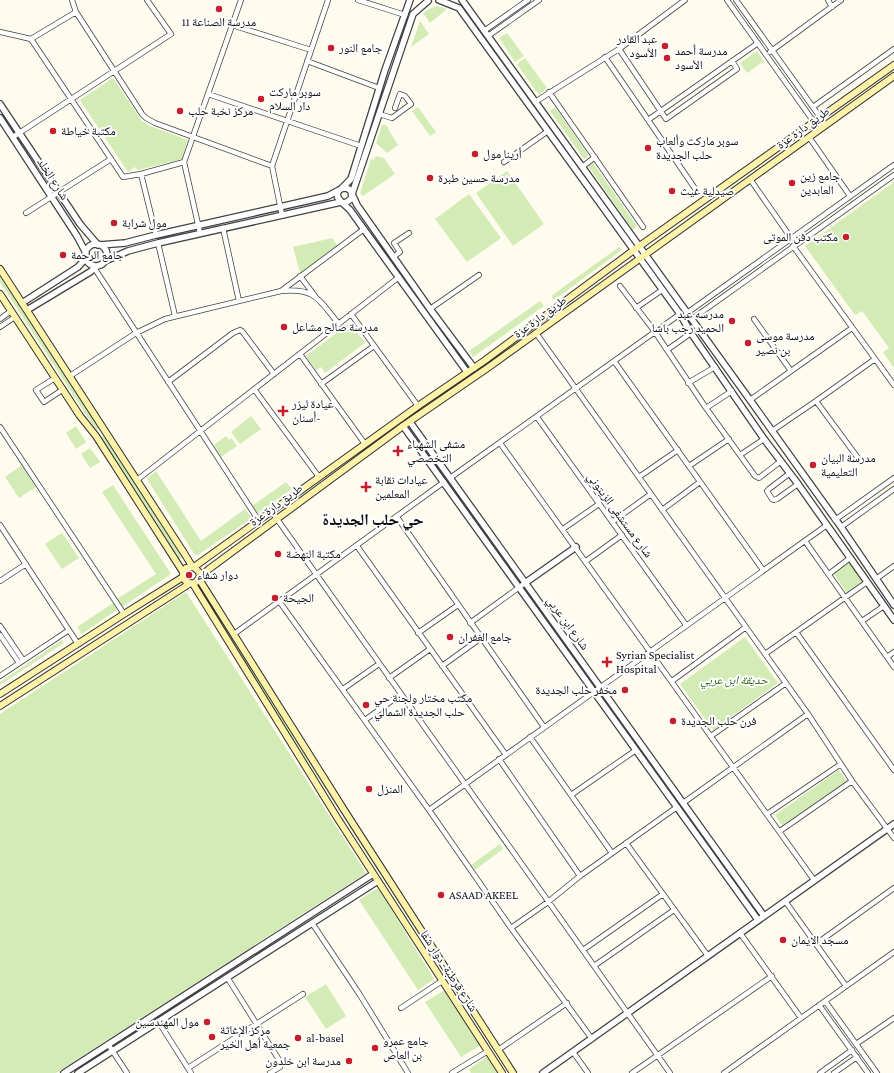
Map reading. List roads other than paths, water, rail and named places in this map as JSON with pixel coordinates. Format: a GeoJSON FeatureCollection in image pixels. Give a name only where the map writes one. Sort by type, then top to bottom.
{"type":"FeatureCollection","features":[{"type":"Feature","properties":{"kind":"main road"},"geometry":{"type":"LineString","coordinates":[[0,694],[183,575],[186,568],[193,567],[259,522],[418,406],[484,361],[634,250],[894,65]]}},
{"type":"Feature","properties":{"kind":"main road","name":"طريق دارة عزة"},"geometry":{"type":"LineString","coordinates":[[199,578],[403,426],[489,367],[894,76]]}},
{"type":"Feature","properties":{"kind":"main road"},"geometry":{"type":"LineString","coordinates":[[0,269],[193,567],[198,570],[199,578],[346,813],[513,1073]]}},
{"type":"Feature","properties":{"kind":"main road"},"geometry":{"type":"LineString","coordinates":[[0,294],[62,390],[96,436],[183,575],[185,582],[191,584]]}},
{"type":"Feature","properties":{"kind":"main road"},"geometry":{"type":"LineString","coordinates":[[484,361],[489,367]]}},
{"type":"Feature","properties":{"kind":"main road"},"geometry":{"type":"LineString","coordinates":[[96,436],[105,430]]}},
{"type":"Feature","properties":{"kind":"main road"},"geometry":{"type":"LineString","coordinates":[[0,706],[199,578]]}},
{"type":"Feature","properties":{"kind":"main road","name":"شارع قرطبة- دوار شفا"},"geometry":{"type":"LineString","coordinates":[[191,584],[378,881],[502,1073]]}},
{"type":"Feature","properties":{"kind":"main road"},"geometry":{"type":"LineString","coordinates":[[338,818],[346,813]]}},
{"type":"Feature","properties":{"kind":"main road"},"geometry":{"type":"LineString","coordinates":[[462,1012],[470,1006]]}},
{"type":"Feature","properties":{"kind":"street"},"geometry":{"type":"LineString","coordinates":[[72,0],[76,12],[146,118],[155,123],[194,136],[272,166]]}},
{"type":"Feature","properties":{"kind":"street"},"geometry":{"type":"LineString","coordinates":[[13,137],[171,34],[147,0]]}},
{"type":"Feature","properties":{"kind":"street"},"geometry":{"type":"LineString","coordinates":[[200,233],[184,162],[241,0]]}},
{"type":"Feature","properties":{"kind":"street"},"geometry":{"type":"LineString","coordinates":[[282,215],[272,166],[328,0]]}},
{"type":"Feature","properties":{"kind":"street"},"geometry":{"type":"LineString","coordinates":[[358,0],[405,15]]}},
{"type":"Feature","properties":{"kind":"street"},"geometry":{"type":"LineString","coordinates":[[410,0],[379,88],[351,179],[339,191],[337,197],[350,210],[467,372]]}},
{"type":"Feature","properties":{"kind":"street"},"geometry":{"type":"LineString","coordinates":[[27,310],[95,267],[103,264],[105,261],[128,251],[200,233],[350,200],[413,14],[426,1],[439,0],[459,8],[680,314],[691,333],[764,439],[798,484],[894,620]]}},
{"type":"Feature","properties":{"kind":"street"},"geometry":{"type":"LineString","coordinates":[[462,0],[836,520],[894,605]]}},
{"type":"Feature","properties":{"kind":"street"},"geometry":{"type":"LineString","coordinates":[[484,31],[528,0]]}},
{"type":"Feature","properties":{"kind":"street"},"geometry":{"type":"LineString","coordinates":[[488,36],[539,0]]}},
{"type":"Feature","properties":{"kind":"street"},"geometry":{"type":"LineString","coordinates":[[535,102],[618,49],[685,0]]}},
{"type":"Feature","properties":{"kind":"street"},"geometry":{"type":"LineString","coordinates":[[727,0],[814,122]]}},
{"type":"Feature","properties":{"kind":"street"},"geometry":{"type":"LineString","coordinates":[[736,0],[820,118]]}},
{"type":"Feature","properties":{"kind":"street"},"geometry":{"type":"LineString","coordinates":[[828,0],[832,6]]}},
{"type":"Feature","properties":{"kind":"street"},"geometry":{"type":"LineString","coordinates":[[766,54],[841,0]]}},
{"type":"Feature","properties":{"kind":"street"},"geometry":{"type":"LineString","coordinates":[[0,32],[31,39],[76,12]]}},
{"type":"Feature","properties":{"kind":"street"},"geometry":{"type":"LineString","coordinates":[[232,25],[311,50]]}},
{"type":"Feature","properties":{"kind":"street"},"geometry":{"type":"LineString","coordinates":[[31,39],[122,177],[141,174],[184,162]]}},
{"type":"Feature","properties":{"kind":"street"},"geometry":{"type":"LineString","coordinates":[[648,120],[758,43]]}},
{"type":"Feature","properties":{"kind":"street"},"geometry":{"type":"LineString","coordinates":[[813,107],[894,48]]}},
{"type":"Feature","properties":{"kind":"street"},"geometry":{"type":"LineString","coordinates":[[618,49],[666,119],[737,69],[732,61]]}},
{"type":"Feature","properties":{"kind":"street"},"geometry":{"type":"LineString","coordinates":[[605,57],[696,190]]}},
{"type":"Feature","properties":{"kind":"street"},"geometry":{"type":"LineString","coordinates":[[307,61],[379,88]]}},
{"type":"Feature","properties":{"kind":"street"},"geometry":{"type":"LineString","coordinates":[[549,92],[644,227]]}},
{"type":"Feature","properties":{"kind":"street"},"geometry":{"type":"LineString","coordinates":[[208,94],[361,146]]}},
{"type":"Feature","properties":{"kind":"street"},"geometry":{"type":"LineString","coordinates":[[379,114],[392,118],[411,104],[405,96],[400,94],[395,108]]}},
{"type":"Feature","properties":{"kind":"street"},"geometry":{"type":"LineString","coordinates":[[377,96],[384,98]]}},
{"type":"Feature","properties":{"kind":"street"},"geometry":{"type":"LineString","coordinates":[[0,104],[80,224],[99,245],[105,249],[105,261]]}},
{"type":"Feature","properties":{"kind":"street","name":"شارع الخلد"},"geometry":{"type":"LineString","coordinates":[[0,118],[80,241],[86,256]]}},
{"type":"Feature","properties":{"kind":"street"},"geometry":{"type":"LineString","coordinates":[[504,162],[548,131]]}},
{"type":"Feature","properties":{"kind":"street"},"geometry":{"type":"LineString","coordinates":[[809,137],[850,196]]}},
{"type":"Feature","properties":{"kind":"street"},"geometry":{"type":"LineString","coordinates":[[582,167],[595,157]]}},
{"type":"Feature","properties":{"kind":"street"},"geometry":{"type":"LineString","coordinates":[[26,213],[111,159]]}},
{"type":"Feature","properties":{"kind":"street"},"geometry":{"type":"LineString","coordinates":[[687,313],[894,165]]}},
{"type":"Feature","properties":{"kind":"street"},"geometry":{"type":"LineString","coordinates":[[141,174],[156,235]]}},
{"type":"Feature","properties":{"kind":"street"},"geometry":{"type":"LineString","coordinates":[[692,319],[894,175]]}},
{"type":"Feature","properties":{"kind":"street"},"geometry":{"type":"LineString","coordinates":[[750,179],[791,238]]}},
{"type":"Feature","properties":{"kind":"street"},"geometry":{"type":"LineString","coordinates":[[872,181],[877,187]]}},
{"type":"Feature","properties":{"kind":"street"},"geometry":{"type":"LineString","coordinates":[[22,303],[78,267],[86,256],[90,246],[125,243],[328,196],[341,189],[347,188],[351,191],[357,205],[393,257],[474,368]]}},
{"type":"Feature","properties":{"kind":"street"},"geometry":{"type":"LineString","coordinates":[[818,219],[823,225]]}},
{"type":"Feature","properties":{"kind":"street"},"geometry":{"type":"LineString","coordinates":[[223,228],[239,301]]}},
{"type":"Feature","properties":{"kind":"street"},"geometry":{"type":"LineString","coordinates":[[280,291],[364,229]]}},
{"type":"Feature","properties":{"kind":"street"},"geometry":{"type":"LineString","coordinates":[[393,257],[400,252],[394,243],[409,233]]}},
{"type":"Feature","properties":{"kind":"street"},"geometry":{"type":"LineString","coordinates":[[158,243],[175,316]]}},
{"type":"Feature","properties":{"kind":"street"},"geometry":{"type":"LineString","coordinates":[[793,246],[894,384]]}},
{"type":"Feature","properties":{"kind":"street"},"geometry":{"type":"LineString","coordinates":[[86,256],[90,264],[95,267],[136,333],[259,522]]}},
{"type":"Feature","properties":{"kind":"street"},"geometry":{"type":"LineString","coordinates":[[766,257],[770,263]]}},
{"type":"Feature","properties":{"kind":"street"},"geometry":{"type":"LineString","coordinates":[[300,276],[339,324]]}},
{"type":"Feature","properties":{"kind":"street"},"geometry":{"type":"LineString","coordinates":[[430,309],[479,276]]}},
{"type":"Feature","properties":{"kind":"street"},"geometry":{"type":"LineString","coordinates":[[137,480],[399,277]]}},
{"type":"Feature","properties":{"kind":"street"},"geometry":{"type":"LineString","coordinates":[[620,286],[655,332],[688,383],[758,478],[781,461]]}},
{"type":"Feature","properties":{"kind":"street"},"geometry":{"type":"LineString","coordinates":[[70,376],[136,333],[151,325],[175,316],[280,291],[300,290],[315,296]]}},
{"type":"Feature","properties":{"kind":"street"},"geometry":{"type":"LineString","coordinates":[[636,308],[662,290]]}},
{"type":"Feature","properties":{"kind":"street"},"geometry":{"type":"LineString","coordinates":[[0,319],[11,311]]}},
{"type":"Feature","properties":{"kind":"street"},"geometry":{"type":"LineString","coordinates":[[351,314],[418,406]]}},
{"type":"Feature","properties":{"kind":"street"},"geometry":{"type":"LineString","coordinates":[[450,478],[680,314]]}},
{"type":"Feature","properties":{"kind":"street"},"geometry":{"type":"LineString","coordinates":[[0,328],[15,318]]}},
{"type":"Feature","properties":{"kind":"street"},"geometry":{"type":"LineString","coordinates":[[754,319],[791,371]]}},
{"type":"Feature","properties":{"kind":"street"},"geometry":{"type":"LineString","coordinates":[[750,400],[852,328]]}},
{"type":"Feature","properties":{"kind":"street"},"geometry":{"type":"LineString","coordinates":[[168,382],[233,333],[240,330],[274,374]]}},
{"type":"Feature","properties":{"kind":"street"},"geometry":{"type":"LineString","coordinates":[[536,333],[808,714],[852,781],[894,838]]}},
{"type":"Feature","properties":{"kind":"street"},"geometry":{"type":"LineString","coordinates":[[667,350],[691,333]]}},
{"type":"Feature","properties":{"kind":"street"},"geometry":{"type":"LineString","coordinates":[[321,384],[374,346]]}},
{"type":"Feature","properties":{"kind":"street"},"geometry":{"type":"LineString","coordinates":[[300,354],[365,444]]}},
{"type":"Feature","properties":{"kind":"street"},"geometry":{"type":"LineString","coordinates":[[772,431],[875,359]]}},
{"type":"Feature","properties":{"kind":"street"},"geometry":{"type":"LineString","coordinates":[[614,361],[763,570]]}},
{"type":"Feature","properties":{"kind":"street"},"geometry":{"type":"LineString","coordinates":[[688,383],[715,367]]}},
{"type":"Feature","properties":{"kind":"street"},"geometry":{"type":"LineString","coordinates":[[55,378],[36,390],[44,402],[62,390]]}},
{"type":"Feature","properties":{"kind":"street"},"geometry":{"type":"LineString","coordinates":[[254,389],[319,478]]}},
{"type":"Feature","properties":{"kind":"street"},"geometry":{"type":"LineString","coordinates":[[706,408],[732,391]]}},
{"type":"Feature","properties":{"kind":"street"},"geometry":{"type":"LineString","coordinates":[[816,401],[858,458]]}},
{"type":"Feature","properties":{"kind":"street","name":"شارع مستشفى الزيتوني"},"geometry":{"type":"LineString","coordinates":[[537,417],[686,625]]}},
{"type":"Feature","properties":{"kind":"street","name":"شارع ابن عربي"},"geometry":{"type":"LineString","coordinates":[[410,422],[764,916]]}},
{"type":"Feature","properties":{"kind":"street"},"geometry":{"type":"LineString","coordinates":[[403,426],[758,920]]}},
{"type":"Feature","properties":{"kind":"street"},"geometry":{"type":"LineString","coordinates":[[0,428],[124,614]]}},
{"type":"Feature","properties":{"kind":"street"},"geometry":{"type":"LineString","coordinates":[[689,466],[729,439]]}},
{"type":"Feature","properties":{"kind":"street"},"geometry":{"type":"LineString","coordinates":[[740,455],[764,439]]}},
{"type":"Feature","properties":{"kind":"street"},"geometry":{"type":"LineString","coordinates":[[500,443],[814,880]]}},
{"type":"Feature","properties":{"kind":"street"},"geometry":{"type":"LineString","coordinates":[[639,478],[678,450]]}},
{"type":"Feature","properties":{"kind":"street"},"geometry":{"type":"LineString","coordinates":[[790,473],[767,491],[772,499],[777,499],[798,484]]}},
{"type":"Feature","properties":{"kind":"street"},"geometry":{"type":"LineString","coordinates":[[836,520],[894,478]]}},
{"type":"Feature","properties":{"kind":"street"},"geometry":{"type":"LineString","coordinates":[[234,634],[444,482]]}},
{"type":"Feature","properties":{"kind":"street"},"geometry":{"type":"LineString","coordinates":[[662,510],[700,482]]}},
{"type":"Feature","properties":{"kind":"street"},"geometry":{"type":"LineString","coordinates":[[840,527],[894,489]]}},
{"type":"Feature","properties":{"kind":"street"},"geometry":{"type":"LineString","coordinates":[[612,522],[651,494]]}},
{"type":"Feature","properties":{"kind":"street"},"geometry":{"type":"LineString","coordinates":[[563,529],[599,504]]}},
{"type":"Feature","properties":{"kind":"street"},"geometry":{"type":"LineString","coordinates":[[272,512],[670,1073]]}},
{"type":"Feature","properties":{"kind":"street"},"geometry":{"type":"LineString","coordinates":[[397,517],[544,727]]}},
{"type":"Feature","properties":{"kind":"street"},"geometry":{"type":"LineString","coordinates":[[0,525],[78,644]]}},
{"type":"Feature","properties":{"kind":"street"},"geometry":{"type":"LineString","coordinates":[[429,810],[827,525]]}},
{"type":"Feature","properties":{"kind":"street"},"geometry":{"type":"LineString","coordinates":[[586,561],[622,536]]}},
{"type":"Feature","properties":{"kind":"street"},"geometry":{"type":"LineString","coordinates":[[804,541],[894,667]]}},
{"type":"Feature","properties":{"kind":"street"},"geometry":{"type":"LineString","coordinates":[[356,546],[506,755]]}},
{"type":"Feature","properties":{"kind":"street"},"geometry":{"type":"LineString","coordinates":[[470,623],[576,547]]}},
{"type":"Feature","properties":{"kind":"street"},"geometry":{"type":"LineString","coordinates":[[829,574],[850,558]]}},
{"type":"Feature","properties":{"kind":"street"},"geometry":{"type":"LineString","coordinates":[[0,581],[26,564]]}},
{"type":"Feature","properties":{"kind":"street"},"geometry":{"type":"LineString","coordinates":[[876,579],[894,566]]}},
{"type":"Feature","properties":{"kind":"street"},"geometry":{"type":"LineString","coordinates":[[765,654],[867,582]]}},
{"type":"Feature","properties":{"kind":"street"},"geometry":{"type":"LineString","coordinates":[[279,601],[429,810],[511,928],[567,1002],[592,1039]]}},
{"type":"Feature","properties":{"kind":"street"},"geometry":{"type":"LineString","coordinates":[[418,633],[458,605]]}},
{"type":"Feature","properties":{"kind":"street"},"geometry":{"type":"LineString","coordinates":[[862,621],[884,606]]}},
{"type":"Feature","properties":{"kind":"street"},"geometry":{"type":"LineString","coordinates":[[0,626],[21,662]]}},
{"type":"Feature","properties":{"kind":"street"},"geometry":{"type":"LineString","coordinates":[[672,681],[746,627]]}},
{"type":"Feature","properties":{"kind":"street"},"geometry":{"type":"LineString","coordinates":[[0,676],[69,630]]}},
{"type":"Feature","properties":{"kind":"street"},"geometry":{"type":"LineString","coordinates":[[796,632],[894,770]]}},
{"type":"Feature","properties":{"kind":"street"},"geometry":{"type":"LineString","coordinates":[[0,635],[21,662]]}},
{"type":"Feature","properties":{"kind":"street"},"geometry":{"type":"LineString","coordinates":[[442,666],[481,638]]}},
{"type":"Feature","properties":{"kind":"street"},"geometry":{"type":"LineString","coordinates":[[389,678],[430,649]]}},
{"type":"Feature","properties":{"kind":"street"},"geometry":{"type":"LineString","coordinates":[[887,657],[894,652]]}},
{"type":"Feature","properties":{"kind":"street"},"geometry":{"type":"LineString","coordinates":[[343,689],[379,664]]}},
{"type":"Feature","properties":{"kind":"street"},"geometry":{"type":"LineString","coordinates":[[711,736],[786,683]]}},
{"type":"Feature","properties":{"kind":"street"},"geometry":{"type":"LineString","coordinates":[[365,720],[401,694]]}},
{"type":"Feature","properties":{"kind":"street"},"geometry":{"type":"LineString","coordinates":[[684,803],[808,714]]}},
{"type":"Feature","properties":{"kind":"street"},"geometry":{"type":"LineString","coordinates":[[530,737],[612,853]]}},
{"type":"Feature","properties":{"kind":"street"},"geometry":{"type":"LineString","coordinates":[[571,795],[636,750]]}},
{"type":"Feature","properties":{"kind":"street"},"geometry":{"type":"LineString","coordinates":[[499,760],[580,876]]}},
{"type":"Feature","properties":{"kind":"street"},"geometry":{"type":"LineString","coordinates":[[767,814],[841,764]]}},
{"type":"Feature","properties":{"kind":"street"},"geometry":{"type":"LineString","coordinates":[[780,831],[852,781]]}},
{"type":"Feature","properties":{"kind":"street"},"geometry":{"type":"LineString","coordinates":[[511,928],[548,902],[580,876],[677,807]]}},
{"type":"Feature","properties":{"kind":"street"},"geometry":{"type":"LineString","coordinates":[[543,1073],[894,824]]}},
{"type":"Feature","properties":{"kind":"street"},"geometry":{"type":"LineString","coordinates":[[703,843],[709,839]]}},
{"type":"Feature","properties":{"kind":"street"},"geometry":{"type":"LineString","coordinates":[[626,843],[708,956]]}},
{"type":"Feature","properties":{"kind":"street"},"geometry":{"type":"LineString","coordinates":[[64,1073],[374,874]]}},
{"type":"Feature","properties":{"kind":"street"},"geometry":{"type":"LineString","coordinates":[[78,1073],[378,881]]}},
{"type":"Feature","properties":{"kind":"street"},"geometry":{"type":"LineString","coordinates":[[816,944],[894,888]]}},
{"type":"Feature","properties":{"kind":"street"},"geometry":{"type":"LineString","coordinates":[[583,950],[663,894]]}},
{"type":"Feature","properties":{"kind":"street"},"geometry":{"type":"LineString","coordinates":[[785,901],[846,986]]}},
{"type":"Feature","properties":{"kind":"street"},"geometry":{"type":"LineString","coordinates":[[594,966],[674,910]]}},
{"type":"Feature","properties":{"kind":"street"},"geometry":{"type":"LineString","coordinates":[[308,916],[360,995],[408,1073]]}},
{"type":"Feature","properties":{"kind":"street"},"geometry":{"type":"LineString","coordinates":[[740,932],[801,1018]]}},
{"type":"Feature","properties":{"kind":"street"},"geometry":{"type":"LineString","coordinates":[[724,1073],[894,952]]}},
{"type":"Feature","properties":{"kind":"street"},"geometry":{"type":"LineString","coordinates":[[223,971],[281,1063],[280,1066],[270,1073]]}},
{"type":"Feature","properties":{"kind":"street"},"geometry":{"type":"LineString","coordinates":[[632,1073],[772,976]]}},
{"type":"Feature","properties":{"kind":"street"},"geometry":{"type":"LineString","coordinates":[[401,1008],[442,981]]}},
{"type":"Feature","properties":{"kind":"street"},"geometry":{"type":"LineString","coordinates":[[188,1068],[303,994]]}},
{"type":"Feature","properties":{"kind":"street"},"geometry":{"type":"LineString","coordinates":[[825,1001],[877,1073]]}},
{"type":"Feature","properties":{"kind":"street"},"geometry":{"type":"LineString","coordinates":[[498,1050],[567,1002]]}},
{"type":"Feature","properties":{"kind":"street"},"geometry":{"type":"LineString","coordinates":[[820,1005],[868,1073]]}},
{"type":"Feature","properties":{"kind":"street"},"geometry":{"type":"LineString","coordinates":[[154,1015],[191,1073]]}},
{"type":"Feature","properties":{"kind":"street"},"geometry":{"type":"LineString","coordinates":[[856,1044],[894,1018]]}},
{"type":"Feature","properties":{"kind":"street"},"geometry":{"type":"LineString","coordinates":[[108,1044],[127,1073]]}},
{"type":"Feature","properties":{"kind":"street"},"geometry":{"type":"LineString","coordinates":[[820,1073],[852,1050]]}},
{"type":"Feature","properties":{"kind":"street"},"geometry":{"type":"LineString","coordinates":[[452,1073],[488,1051]]}},
{"type":"Feature","properties":{"kind":"street"},"geometry":{"type":"LineString","coordinates":[[573,1052],[588,1073]]}},
{"type":"Feature","properties":{"kind":"street"},"geometry":{"type":"LineString","coordinates":[[834,1073],[856,1057]]}},
{"type":"Feature","properties":{"kind":"place","name":"مدرسة الصناعة 11"},"geometry":{"type":"Point","coordinates":[219,9]}},
{"type":"Feature","properties":{"kind":"place","name":"عبد القادر الأسود"},"geometry":{"type":"Point","coordinates":[665,46]}},
{"type":"Feature","properties":{"kind":"place","name":"جامع النور"},"geometry":{"type":"Point","coordinates":[331,48]}},
{"type":"Feature","properties":{"kind":"place","name":"مدرسة أحمد الأسود"},"geometry":{"type":"Point","coordinates":[667,58]}},
{"type":"Feature","properties":{"kind":"place","name":"سوبر ماركت دار السلام"},"geometry":{"type":"Point","coordinates":[261,99]}},
{"type":"Feature","properties":{"kind":"place","name":"مركز نخبة حلب"},"geometry":{"type":"Point","coordinates":[180,111]}},
{"type":"Feature","properties":{"kind":"place","name":"مكتبة خياطة"},"geometry":{"type":"Point","coordinates":[53,131]}},
{"type":"Feature","properties":{"kind":"place","name":"سوبر ماركت وألعاب حلب الجديدة"},"geometry":{"type":"Point","coordinates":[648,148]}},
{"type":"Feature","properties":{"kind":"place","name":"أرينا مول"},"geometry":{"type":"Point","coordinates":[475,154]}},
{"type":"Feature","properties":{"kind":"place","name":"مدرسة حسين طبرة"},"geometry":{"type":"Point","coordinates":[430,178]}},
{"type":"Feature","properties":{"kind":"place","name":"جامع زين العابدين"},"geometry":{"type":"Point","coordinates":[792,183]}},
{"type":"Feature","properties":{"kind":"place","name":"صيدلية غيث"},"geometry":{"type":"Point","coordinates":[672,191]}},
{"type":"Feature","properties":{"kind":"place","name":"مول شرابة"},"geometry":{"type":"Point","coordinates":[114,223]}},
{"type":"Feature","properties":{"kind":"place","name":"مكتب دفن الموتى"},"geometry":{"type":"Point","coordinates":[846,237]}},
{"type":"Feature","properties":{"kind":"place","name":"جامع الرحمة"},"geometry":{"type":"Point","coordinates":[63,255]}},
{"type":"Feature","properties":{"kind":"place","name":"مدرسه عبد الحميد رجب باشا"},"geometry":{"type":"Point","coordinates":[732,321]}},
{"type":"Feature","properties":{"kind":"place","name":"مدرسة صالح مشاعل"},"geometry":{"type":"Point","coordinates":[284,327]}},
{"type":"Feature","properties":{"kind":"place","name":"مدرسة موسى بن نصير"},"geometry":{"type":"Point","coordinates":[748,343]}},
{"type":"Feature","properties":{"kind":"place","name":"عيادة ليزر أسنان-"},"geometry":{"type":"Point","coordinates":[283,411]}},
{"type":"Feature","properties":{"kind":"place","name":"مشفى الشهباء التخصصي"},"geometry":{"type":"Point","coordinates":[398,451]}},
{"type":"Feature","properties":{"kind":"place","name":"مدرسة البيان التعليمية"},"geometry":{"type":"Point","coordinates":[813,465]}},
{"type":"Feature","properties":{"kind":"place","name":"عيادات نقابة المعلمين"},"geometry":{"type":"Point","coordinates":[366,487]}},
{"type":"Feature","properties":{"kind":"place","name":"مكتبة النهضة"},"geometry":{"type":"Point","coordinates":[278,554]}},
{"type":"Feature","properties":{"kind":"place","name":"دوار شفاء"},"geometry":{"type":"Point","coordinates":[189,575]}},
{"type":"Feature","properties":{"kind":"place","name":"الجيحة"},"geometry":{"type":"Point","coordinates":[275,598]}},
{"type":"Feature","properties":{"kind":"place","name":"جامع الغفران"},"geometry":{"type":"Point","coordinates":[450,637]}},
{"type":"Feature","properties":{"kind":"place","name":"Syrian Specialist Hospital"},"geometry":{"type":"Point","coordinates":[607,662]}},
{"type":"Feature","properties":{"kind":"place","name":"مخفر حلب الجديدة"},"geometry":{"type":"Point","coordinates":[625,690]}},
{"type":"Feature","properties":{"kind":"place","name":"مكتب مختار ولجنة حي حلب الجديدة الشمالي"},"geometry":{"type":"Point","coordinates":[366,705]}},
{"type":"Feature","properties":{"kind":"place","name":"فرن حلب الجديدة"},"geometry":{"type":"Point","coordinates":[673,721]}},
{"type":"Feature","properties":{"kind":"place","name":"المنزل"},"geometry":{"type":"Point","coordinates":[369,789]}},
{"type":"Feature","properties":{"kind":"place","name":"ASAAD AKEEL"},"geometry":{"type":"Point","coordinates":[441,895]}},
{"type":"Feature","properties":{"kind":"place","name":"مسجد الايمان"},"geometry":{"type":"Point","coordinates":[783,940]}},
{"type":"Feature","properties":{"kind":"place","name":"مول المهندسين"},"geometry":{"type":"Point","coordinates":[207,1022]}},
{"type":"Feature","properties":{"kind":"place","name":"مركز الإغاثة جمعية أهل الخير"},"geometry":{"type":"Point","coordinates":[212,1037]}},
{"type":"Feature","properties":{"kind":"place","name":"al-basel"},"geometry":{"type":"Point","coordinates":[298,1038]}},
{"type":"Feature","properties":{"kind":"place","name":"جامع عمرو بن العاص"},"geometry":{"type":"Point","coordinates":[375,1048]}},
{"type":"Feature","properties":{"kind":"place","name":"مدرسة ابن خلدون"},"geometry":{"type":"Point","coordinates":[349,1061]}},
{"type":"Feature","properties":{"kind":"district","name":"حي حلب الجديدة"},"geometry":{"type":"Point","coordinates":[373,519]}},
{"type":"Feature","properties":{"kind":"park label","name":"حديقة ابن عربي"},"geometry":{"type":"Point","coordinates":[734,680]}}]}
